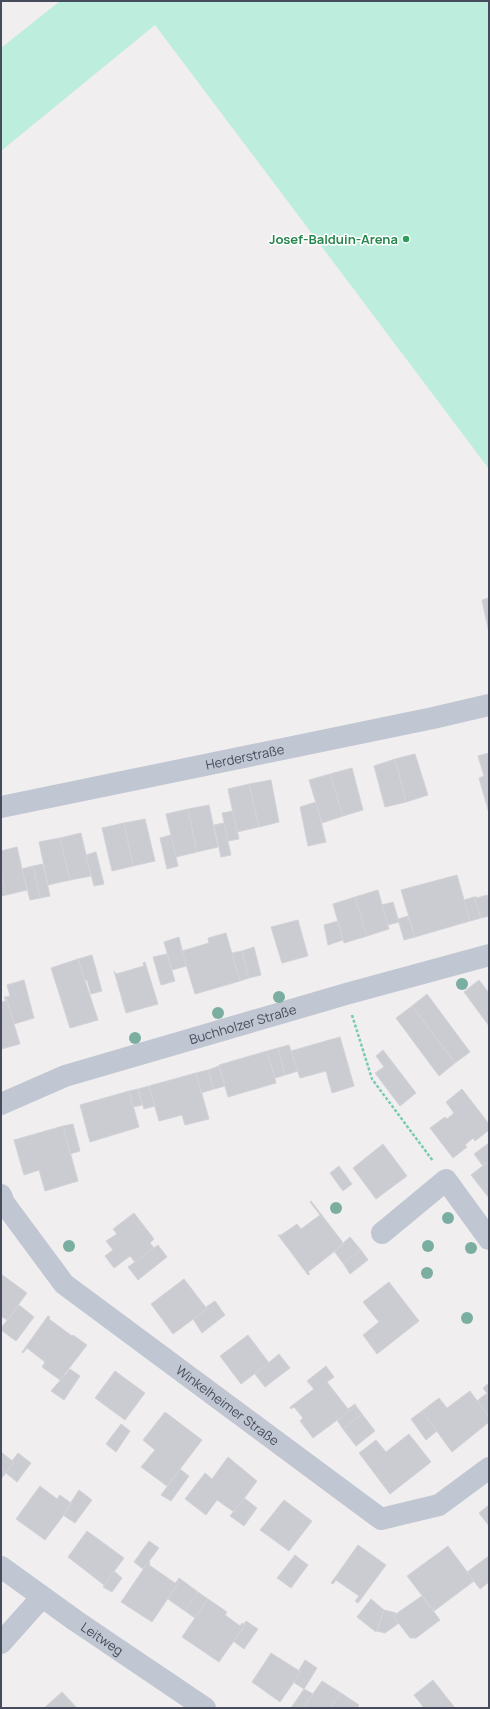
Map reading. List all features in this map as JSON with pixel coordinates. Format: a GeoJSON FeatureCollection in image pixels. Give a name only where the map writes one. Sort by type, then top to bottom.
{"type":"FeatureCollection","features":[{"type":"Feature","properties":{"kind":"street","name":"Herderstraße"},"geometry":{"type":"LineString","coordinates":[[1,807],[433,718],[489,705]]}},
{"type":"Feature","properties":{"kind":"street","name":"Buchholzer Straße"},"geometry":{"type":"LineString","coordinates":[[1,1104],[65,1076],[346,994],[489,955]]}},
{"type":"Feature","properties":{"kind":"street"},"geometry":{"type":"LineString","coordinates":[[382,1233],[446,1180],[489,1239]]}},
{"type":"Feature","properties":{"kind":"street","name":"Winkelheimer Straße"},"geometry":{"type":"LineString","coordinates":[[1,1195],[4,1202],[64,1284],[381,1519],[439,1505],[489,1468]]}},
{"type":"Feature","properties":{"kind":"street","name":"Leitweg"},"geometry":{"type":"LineString","coordinates":[[1,1567],[42,1597],[205,1708]]}},
{"type":"Feature","properties":{"kind":"street"},"geometry":{"type":"LineString","coordinates":[[4,1634],[42,1597]]}},
{"type":"Feature","properties":{"kind":"path"},"geometry":{"type":"LineString","coordinates":[[346,994],[372,1078],[427,1151],[446,1180]]}},
{"type":"Feature","properties":{"kind":"green space","name":"Josef-Balduin-Arena"},"geometry":{"type":"Polygon","coordinates":[[[60,1],[489,1],[489,469],[155,25],[1,151],[1,48],[60,1]]]}},
{"type":"Feature","properties":{"kind":"building"},"geometry":{"type":"Polygon","coordinates":[[[489,598],[489,633],[482,600],[489,598]]]}},
{"type":"Feature","properties":{"kind":"building"},"geometry":{"type":"Polygon","coordinates":[[[489,753],[489,813],[479,778],[484,776],[478,756],[489,753]]]}},
{"type":"Feature","properties":{"kind":"building"},"geometry":{"type":"Polygon","coordinates":[[[415,754],[428,795],[406,802],[395,759],[415,754]]]}},
{"type":"Feature","properties":{"kind":"building"},"geometry":{"type":"Polygon","coordinates":[[[395,759],[406,802],[385,807],[374,766],[395,759]]]}},
{"type":"Feature","properties":{"kind":"building"},"geometry":{"type":"Polygon","coordinates":[[[352,768],[363,810],[343,816],[330,774],[352,768]]]}},
{"type":"Feature","properties":{"kind":"building"},"geometry":{"type":"Polygon","coordinates":[[[330,774],[343,816],[322,823],[309,780],[330,774]]]}},
{"type":"Feature","properties":{"kind":"building"},"geometry":{"type":"Polygon","coordinates":[[[271,780],[279,822],[259,827],[249,784],[271,780]]]}},
{"type":"Feature","properties":{"kind":"building"},"geometry":{"type":"Polygon","coordinates":[[[249,784],[259,827],[237,832],[228,789],[249,784]]]}},
{"type":"Feature","properties":{"kind":"building"},"geometry":{"type":"Polygon","coordinates":[[[316,802],[326,842],[308,846],[300,807],[316,802]]]}},
{"type":"Feature","properties":{"kind":"building"},"geometry":{"type":"Polygon","coordinates":[[[209,805],[218,847],[197,852],[188,809],[209,805]]]}},
{"type":"Feature","properties":{"kind":"building"},"geometry":{"type":"Polygon","coordinates":[[[188,809],[197,852],[176,857],[166,814],[188,809]]]}},
{"type":"Feature","properties":{"kind":"building"},"geometry":{"type":"Polygon","coordinates":[[[233,811],[239,839],[228,841],[222,813],[233,811]]]}},
{"type":"Feature","properties":{"kind":"building"},"geometry":{"type":"Polygon","coordinates":[[[145,819],[155,861],[133,866],[124,823],[145,819]]]}},
{"type":"Feature","properties":{"kind":"building"},"geometry":{"type":"Polygon","coordinates":[[[124,823],[133,866],[112,871],[102,828],[124,823]]]}},
{"type":"Feature","properties":{"kind":"building"},"geometry":{"type":"Polygon","coordinates":[[[224,823],[231,855],[221,857],[214,825],[224,823]]]}},
{"type":"Feature","properties":{"kind":"building"},"geometry":{"type":"Polygon","coordinates":[[[81,833],[91,876],[70,880],[60,838],[81,833]]]}},
{"type":"Feature","properties":{"kind":"building"},"geometry":{"type":"Polygon","coordinates":[[[171,835],[178,866],[167,869],[160,838],[171,835]]]}},
{"type":"Feature","properties":{"kind":"building"},"geometry":{"type":"Polygon","coordinates":[[[60,838],[70,880],[48,885],[39,842],[60,838]]]}},
{"type":"Feature","properties":{"kind":"building"},"geometry":{"type":"Polygon","coordinates":[[[17,847],[27,890],[6,895],[1,873],[1,851],[17,847]]]}},
{"type":"Feature","properties":{"kind":"building"},"geometry":{"type":"Polygon","coordinates":[[[96,852],[104,884],[94,886],[86,855],[96,852]]]}},
{"type":"Feature","properties":{"kind":"building"},"geometry":{"type":"Polygon","coordinates":[[[43,864],[50,896],[40,898],[33,866],[43,864]]]}},
{"type":"Feature","properties":{"kind":"building"},"geometry":{"type":"Polygon","coordinates":[[[33,866],[40,898],[30,900],[22,869],[33,866]]]}},
{"type":"Feature","properties":{"kind":"building"},"geometry":{"type":"Polygon","coordinates":[[[1,873],[6,895],[1,896],[1,873]]]}},
{"type":"Feature","properties":{"kind":"building"},"geometry":{"type":"Polygon","coordinates":[[[457,875],[470,921],[415,937],[401,890],[457,875]]]}},
{"type":"Feature","properties":{"kind":"building"},"geometry":{"type":"Polygon","coordinates":[[[378,890],[389,929],[367,936],[355,897],[378,890]]]}},
{"type":"Feature","properties":{"kind":"building"},"geometry":{"type":"Polygon","coordinates":[[[487,895],[489,901],[489,916],[481,918],[474,897],[477,898],[487,895]]]}},
{"type":"Feature","properties":{"kind":"building"},"geometry":{"type":"Polygon","coordinates":[[[355,897],[367,936],[344,943],[333,904],[355,897]]]}},
{"type":"Feature","properties":{"kind":"building"},"geometry":{"type":"Polygon","coordinates":[[[474,897],[481,918],[470,921],[464,900],[474,897]]]}},
{"type":"Feature","properties":{"kind":"building"},"geometry":{"type":"Polygon","coordinates":[[[393,902],[399,922],[388,925],[382,905],[393,902]]]}},
{"type":"Feature","properties":{"kind":"building"},"geometry":{"type":"Polygon","coordinates":[[[408,916],[415,937],[404,940],[398,919],[408,916]]]}},
{"type":"Feature","properties":{"kind":"building"},"geometry":{"type":"Polygon","coordinates":[[[298,920],[308,956],[282,963],[271,927],[298,920]]]}},
{"type":"Feature","properties":{"kind":"building"},"geometry":{"type":"Polygon","coordinates":[[[338,921],[343,940],[328,945],[324,925],[338,921]]]}},
{"type":"Feature","properties":{"kind":"building"},"geometry":{"type":"Polygon","coordinates":[[[226,933],[240,981],[195,994],[182,951],[209,943],[208,938],[226,933]]]}},
{"type":"Feature","properties":{"kind":"building"},"geometry":{"type":"Polygon","coordinates":[[[179,937],[186,966],[172,970],[164,942],[179,937]]]}},
{"type":"Feature","properties":{"kind":"building"},"geometry":{"type":"Polygon","coordinates":[[[254,947],[261,975],[249,978],[242,951],[254,947]]]}},
{"type":"Feature","properties":{"kind":"building"},"geometry":{"type":"Polygon","coordinates":[[[242,951],[249,978],[240,981],[232,953],[242,951]]]}},
{"type":"Feature","properties":{"kind":"building"},"geometry":{"type":"Polygon","coordinates":[[[167,954],[175,981],[161,985],[153,957],[167,954]]]}},
{"type":"Feature","properties":{"kind":"building"},"geometry":{"type":"Polygon","coordinates":[[[92,955],[102,991],[91,994],[78,959],[92,955]]]}},
{"type":"Feature","properties":{"kind":"building"},"geometry":{"type":"Polygon","coordinates":[[[78,959],[98,1020],[70,1028],[51,968],[78,959]]]}},
{"type":"Feature","properties":{"kind":"building"},"geometry":{"type":"Polygon","coordinates":[[[145,962],[158,1004],[126,1013],[114,971],[116,974],[144,966],[143,963],[145,962]]]}},
{"type":"Feature","properties":{"kind":"building"},"geometry":{"type":"Polygon","coordinates":[[[24,980],[34,1018],[14,1024],[6,997],[10,996],[7,985],[24,980]]]}},
{"type":"Feature","properties":{"kind":"building"},"geometry":{"type":"Polygon","coordinates":[[[479,980],[489,993],[489,1026],[464,992],[479,980]]]}},
{"type":"Feature","properties":{"kind":"building"},"geometry":{"type":"Polygon","coordinates":[[[427,994],[470,1052],[455,1063],[412,1006],[427,994]]]}},
{"type":"Feature","properties":{"kind":"building"},"geometry":{"type":"Polygon","coordinates":[[[4,997],[6,997],[20,1044],[1,1049],[1,1002],[6,1001],[4,997]]]}},
{"type":"Feature","properties":{"kind":"building"},"geometry":{"type":"Polygon","coordinates":[[[412,1006],[455,1063],[439,1076],[396,1018],[412,1006]]]}},
{"type":"Feature","properties":{"kind":"building"},"geometry":{"type":"Polygon","coordinates":[[[340,1037],[354,1086],[332,1093],[326,1071],[300,1078],[291,1051],[340,1037]]]}},
{"type":"Feature","properties":{"kind":"building"},"geometry":{"type":"Polygon","coordinates":[[[289,1045],[298,1071],[285,1075],[278,1048],[289,1045]]]}},
{"type":"Feature","properties":{"kind":"building"},"geometry":{"type":"Polygon","coordinates":[[[278,1048],[285,1075],[275,1078],[267,1051],[278,1048]]]}},
{"type":"Feature","properties":{"kind":"building"},"geometry":{"type":"Polygon","coordinates":[[[383,1050],[416,1093],[400,1106],[375,1073],[384,1067],[376,1056],[383,1050]]]}},
{"type":"Feature","properties":{"kind":"building"},"geometry":{"type":"Polygon","coordinates":[[[267,1051],[276,1083],[228,1097],[219,1065],[267,1051]]]}},
{"type":"Feature","properties":{"kind":"building"},"geometry":{"type":"Polygon","coordinates":[[[219,1066],[225,1086],[214,1089],[208,1070],[219,1066]]]}},
{"type":"Feature","properties":{"kind":"building"},"geometry":{"type":"Polygon","coordinates":[[[208,1070],[214,1089],[201,1093],[196,1073],[208,1070]]]}},
{"type":"Feature","properties":{"kind":"building"},"geometry":{"type":"Polygon","coordinates":[[[196,1073],[209,1119],[185,1125],[182,1115],[159,1121],[149,1086],[196,1073]]]}},
{"type":"Feature","properties":{"kind":"building"},"geometry":{"type":"Polygon","coordinates":[[[149,1086],[155,1106],[144,1109],[138,1089],[149,1086]]]}},
{"type":"Feature","properties":{"kind":"building"},"geometry":{"type":"Polygon","coordinates":[[[138,1089],[142,1105],[133,1107],[129,1091],[138,1089]]]}},
{"type":"Feature","properties":{"kind":"building"},"geometry":{"type":"Polygon","coordinates":[[[462,1089],[489,1124],[489,1130],[475,1141],[473,1138],[465,1145],[467,1147],[453,1158],[430,1128],[445,1117],[447,1119],[454,1113],[446,1102],[462,1089]]]}},
{"type":"Feature","properties":{"kind":"building"},"geometry":{"type":"Polygon","coordinates":[[[129,1091],[139,1127],[90,1142],[80,1105],[129,1091]]]}},
{"type":"Feature","properties":{"kind":"building"},"geometry":{"type":"Polygon","coordinates":[[[73,1124],[80,1151],[70,1154],[63,1126],[73,1124]]]}},
{"type":"Feature","properties":{"kind":"building"},"geometry":{"type":"Polygon","coordinates":[[[63,1126],[78,1181],[45,1191],[39,1170],[24,1175],[14,1140],[63,1126]]]}},
{"type":"Feature","properties":{"kind":"building"},"geometry":{"type":"Polygon","coordinates":[[[489,1143],[489,1161],[483,1166],[474,1154],[489,1143]]]}},
{"type":"Feature","properties":{"kind":"building"},"geometry":{"type":"Polygon","coordinates":[[[383,1144],[407,1176],[376,1199],[353,1168],[383,1144]]]}},
{"type":"Feature","properties":{"kind":"building"},"geometry":{"type":"Polygon","coordinates":[[[489,1161],[489,1198],[471,1175],[489,1161]]]}},
{"type":"Feature","properties":{"kind":"building"},"geometry":{"type":"Polygon","coordinates":[[[339,1166],[352,1184],[343,1191],[330,1173],[339,1166]]]}},
{"type":"Feature","properties":{"kind":"building"},"geometry":{"type":"Polygon","coordinates":[[[311,1201],[344,1244],[308,1272],[310,1274],[308,1275],[278,1235],[281,1235],[297,1224],[301,1229],[320,1215],[310,1202],[311,1201]]]}},
{"type":"Feature","properties":{"kind":"building"},"geometry":{"type":"Polygon","coordinates":[[[134,1213],[154,1239],[150,1243],[154,1248],[135,1262],[130,1256],[114,1268],[105,1256],[113,1250],[106,1241],[117,1234],[113,1229],[134,1213]]]}},
{"type":"Feature","properties":{"kind":"building"},"geometry":{"type":"Polygon","coordinates":[[[350,1237],[361,1250],[343,1263],[334,1251],[350,1237]]]}},
{"type":"Feature","properties":{"kind":"building"},"geometry":{"type":"Polygon","coordinates":[[[158,1245],[167,1257],[138,1280],[128,1267],[158,1245]]]}},
{"type":"Feature","properties":{"kind":"building"},"geometry":{"type":"Polygon","coordinates":[[[361,1250],[368,1260],[350,1274],[343,1263],[361,1250]]]}},
{"type":"Feature","properties":{"kind":"building"},"geometry":{"type":"Polygon","coordinates":[[[1,1274],[27,1293],[7,1320],[1,1316],[1,1274]]]}},
{"type":"Feature","properties":{"kind":"building"},"geometry":{"type":"Polygon","coordinates":[[[184,1279],[207,1309],[173,1334],[151,1304],[184,1279]]]}},
{"type":"Feature","properties":{"kind":"building"},"geometry":{"type":"Polygon","coordinates":[[[389,1282],[419,1321],[377,1354],[363,1335],[379,1322],[363,1302],[389,1282]]]}},
{"type":"Feature","properties":{"kind":"building"},"geometry":{"type":"Polygon","coordinates":[[[215,1301],[225,1315],[202,1333],[193,1319],[215,1301]]]}},
{"type":"Feature","properties":{"kind":"building"},"geometry":{"type":"Polygon","coordinates":[[[19,1305],[34,1317],[16,1341],[1,1330],[1,1328],[19,1305]]]}},
{"type":"Feature","properties":{"kind":"building"},"geometry":{"type":"Polygon","coordinates":[[[48,1316],[50,1317],[49,1319],[87,1345],[60,1380],[42,1367],[45,1362],[27,1348],[23,1353],[22,1352],[48,1316]]]}},
{"type":"Feature","properties":{"kind":"building"},"geometry":{"type":"Polygon","coordinates":[[[248,1335],[269,1363],[241,1384],[220,1356],[248,1335]]]}},
{"type":"Feature","properties":{"kind":"building"},"geometry":{"type":"Polygon","coordinates":[[[279,1354],[290,1368],[265,1387],[255,1374],[279,1354]]]}},
{"type":"Feature","properties":{"kind":"building"},"geometry":{"type":"Polygon","coordinates":[[[326,1366],[334,1377],[327,1382],[348,1409],[355,1404],[356,1406],[313,1438],[300,1421],[303,1418],[294,1407],[291,1409],[290,1407],[314,1389],[307,1381],[326,1366]]]}},
{"type":"Feature","properties":{"kind":"building"},"geometry":{"type":"Polygon","coordinates":[[[70,1369],[80,1376],[64,1400],[51,1391],[70,1369]]]}},
{"type":"Feature","properties":{"kind":"building"},"geometry":{"type":"Polygon","coordinates":[[[115,1371],[145,1393],[125,1420],[95,1398],[115,1371]]]}},
{"type":"Feature","properties":{"kind":"building"},"geometry":{"type":"Polygon","coordinates":[[[489,1383],[489,1396],[483,1388],[489,1383]]]}},
{"type":"Feature","properties":{"kind":"building"},"geometry":{"type":"Polygon","coordinates":[[[470,1391],[489,1417],[489,1422],[452,1452],[422,1411],[439,1398],[447,1408],[470,1391]]]}},
{"type":"Feature","properties":{"kind":"building"},"geometry":{"type":"Polygon","coordinates":[[[487,1393],[489,1396],[489,1417],[477,1401],[487,1393]]]}},
{"type":"Feature","properties":{"kind":"building"},"geometry":{"type":"Polygon","coordinates":[[[356,1406],[362,1414],[343,1429],[337,1420],[356,1406]]]}},
{"type":"Feature","properties":{"kind":"building"},"geometry":{"type":"Polygon","coordinates":[[[422,1411],[437,1431],[426,1440],[411,1419],[422,1411]]]}},
{"type":"Feature","properties":{"kind":"building"},"geometry":{"type":"Polygon","coordinates":[[[165,1412],[202,1440],[167,1486],[141,1467],[155,1450],[143,1440],[165,1412]]]}},
{"type":"Feature","properties":{"kind":"building"},"geometry":{"type":"Polygon","coordinates":[[[362,1414],[375,1431],[356,1446],[343,1429],[362,1414]]]}},
{"type":"Feature","properties":{"kind":"building"},"geometry":{"type":"Polygon","coordinates":[[[121,1424],[130,1431],[116,1452],[106,1444],[121,1424]]]}},
{"type":"Feature","properties":{"kind":"building"},"geometry":{"type":"Polygon","coordinates":[[[409,1434],[431,1462],[390,1494],[359,1453],[376,1440],[386,1452],[409,1434]]]}},
{"type":"Feature","properties":{"kind":"building"},"geometry":{"type":"Polygon","coordinates":[[[2,1453],[14,1462],[1,1479],[1,1454],[2,1453]]]}},
{"type":"Feature","properties":{"kind":"building"},"geometry":{"type":"Polygon","coordinates":[[[18,1453],[31,1463],[17,1482],[6,1473],[14,1462],[12,1461],[18,1453]]]}},
{"type":"Feature","properties":{"kind":"building"},"geometry":{"type":"Polygon","coordinates":[[[228,1457],[257,1481],[234,1512],[217,1500],[206,1515],[185,1499],[205,1473],[212,1479],[228,1457]]]}},
{"type":"Feature","properties":{"kind":"building"},"geometry":{"type":"Polygon","coordinates":[[[180,1469],[189,1476],[171,1501],[161,1495],[180,1469]]]}},
{"type":"Feature","properties":{"kind":"building"},"geometry":{"type":"Polygon","coordinates":[[[40,1486],[57,1499],[60,1495],[72,1504],[45,1540],[16,1519],[40,1486]]]}},
{"type":"Feature","properties":{"kind":"building"},"geometry":{"type":"Polygon","coordinates":[[[79,1490],[92,1500],[75,1523],[63,1515],[79,1490]]]}},
{"type":"Feature","properties":{"kind":"building"},"geometry":{"type":"Polygon","coordinates":[[[244,1498],[257,1508],[244,1526],[230,1516],[244,1498]]]}},
{"type":"Feature","properties":{"kind":"building"},"geometry":{"type":"Polygon","coordinates":[[[284,1500],[312,1521],[289,1551],[260,1530],[284,1500]]]}},
{"type":"Feature","properties":{"kind":"building"},"geometry":{"type":"Polygon","coordinates":[[[489,1505],[489,1526],[479,1513],[489,1505]]]}},
{"type":"Feature","properties":{"kind":"building"},"geometry":{"type":"Polygon","coordinates":[[[87,1531],[124,1558],[104,1585],[68,1557],[87,1531]]]}},
{"type":"Feature","properties":{"kind":"building"},"geometry":{"type":"Polygon","coordinates":[[[149,1541],[159,1548],[143,1569],[134,1562],[149,1541]]]}},
{"type":"Feature","properties":{"kind":"building"},"geometry":{"type":"Polygon","coordinates":[[[358,1545],[386,1565],[358,1603],[355,1601],[359,1596],[336,1580],[333,1584],[331,1583],[358,1545]]]}},
{"type":"Feature","properties":{"kind":"building"},"geometry":{"type":"Polygon","coordinates":[[[448,1546],[474,1581],[434,1611],[407,1576],[448,1546]]]}},
{"type":"Feature","properties":{"kind":"building"},"geometry":{"type":"Polygon","coordinates":[[[295,1555],[308,1565],[291,1588],[277,1578],[295,1555]]]}},
{"type":"Feature","properties":{"kind":"building"},"geometry":{"type":"Polygon","coordinates":[[[489,1556],[489,1582],[480,1589],[467,1572],[489,1556]]]}},
{"type":"Feature","properties":{"kind":"building"},"geometry":{"type":"Polygon","coordinates":[[[149,1561],[149,1565],[175,1583],[177,1581],[179,1582],[152,1622],[121,1602],[149,1561]]]}},
{"type":"Feature","properties":{"kind":"building"},"geometry":{"type":"Polygon","coordinates":[[[114,1571],[122,1578],[112,1592],[103,1587],[114,1571]]]}},
{"type":"Feature","properties":{"kind":"building"},"geometry":{"type":"Polygon","coordinates":[[[179,1578],[198,1592],[185,1611],[168,1599],[179,1582],[177,1581],[179,1578]]]}},
{"type":"Feature","properties":{"kind":"building"},"geometry":{"type":"Polygon","coordinates":[[[198,1592],[208,1599],[195,1618],[185,1611],[198,1592]]]}},
{"type":"Feature","properties":{"kind":"building"},"geometry":{"type":"Polygon","coordinates":[[[422,1596],[440,1620],[416,1638],[410,1638],[393,1616],[422,1596]]]}},
{"type":"Feature","properties":{"kind":"building"},"geometry":{"type":"Polygon","coordinates":[[[208,1599],[227,1612],[225,1615],[240,1626],[242,1623],[245,1625],[219,1662],[182,1637],[208,1599]]]}},
{"type":"Feature","properties":{"kind":"building"},"geometry":{"type":"Polygon","coordinates":[[[371,1599],[384,1610],[376,1632],[357,1617],[371,1599]]]}},
{"type":"Feature","properties":{"kind":"building"},"geometry":{"type":"Polygon","coordinates":[[[384,1610],[396,1613],[393,1616],[399,1623],[385,1633],[377,1631],[384,1610]]]}},
{"type":"Feature","properties":{"kind":"building"},"geometry":{"type":"Polygon","coordinates":[[[246,1621],[258,1629],[244,1649],[233,1641],[245,1625],[244,1624],[246,1621]]]}},
{"type":"Feature","properties":{"kind":"building"},"geometry":{"type":"Polygon","coordinates":[[[271,1653],[301,1672],[280,1702],[252,1682],[271,1653]]]}},
{"type":"Feature","properties":{"kind":"building"},"geometry":{"type":"Polygon","coordinates":[[[305,1660],[317,1668],[304,1689],[293,1682],[301,1672],[299,1670],[305,1660]]]}},
{"type":"Feature","properties":{"kind":"building"},"geometry":{"type":"Polygon","coordinates":[[[433,1680],[455,1708],[424,1708],[414,1695],[433,1680]]]}},
{"type":"Feature","properties":{"kind":"building"},"geometry":{"type":"Polygon","coordinates":[[[322,1681],[341,1693],[330,1708],[303,1708],[322,1681]]]}},
{"type":"Feature","properties":{"kind":"building"},"geometry":{"type":"Polygon","coordinates":[[[304,1689],[313,1694],[303,1708],[291,1708],[304,1689]]]}},
{"type":"Feature","properties":{"kind":"building"},"geometry":{"type":"Polygon","coordinates":[[[62,1692],[77,1708],[44,1708],[62,1692]]]}},
{"type":"Feature","properties":{"kind":"building"},"geometry":{"type":"Polygon","coordinates":[[[341,1693],[359,1705],[357,1708],[330,1708],[341,1693]]]}},
{"type":"Feature","properties":{"kind":"place","name":"Josef-Balduin-Arena"},"geometry":{"type":"Point","coordinates":[406,239]}}]}
